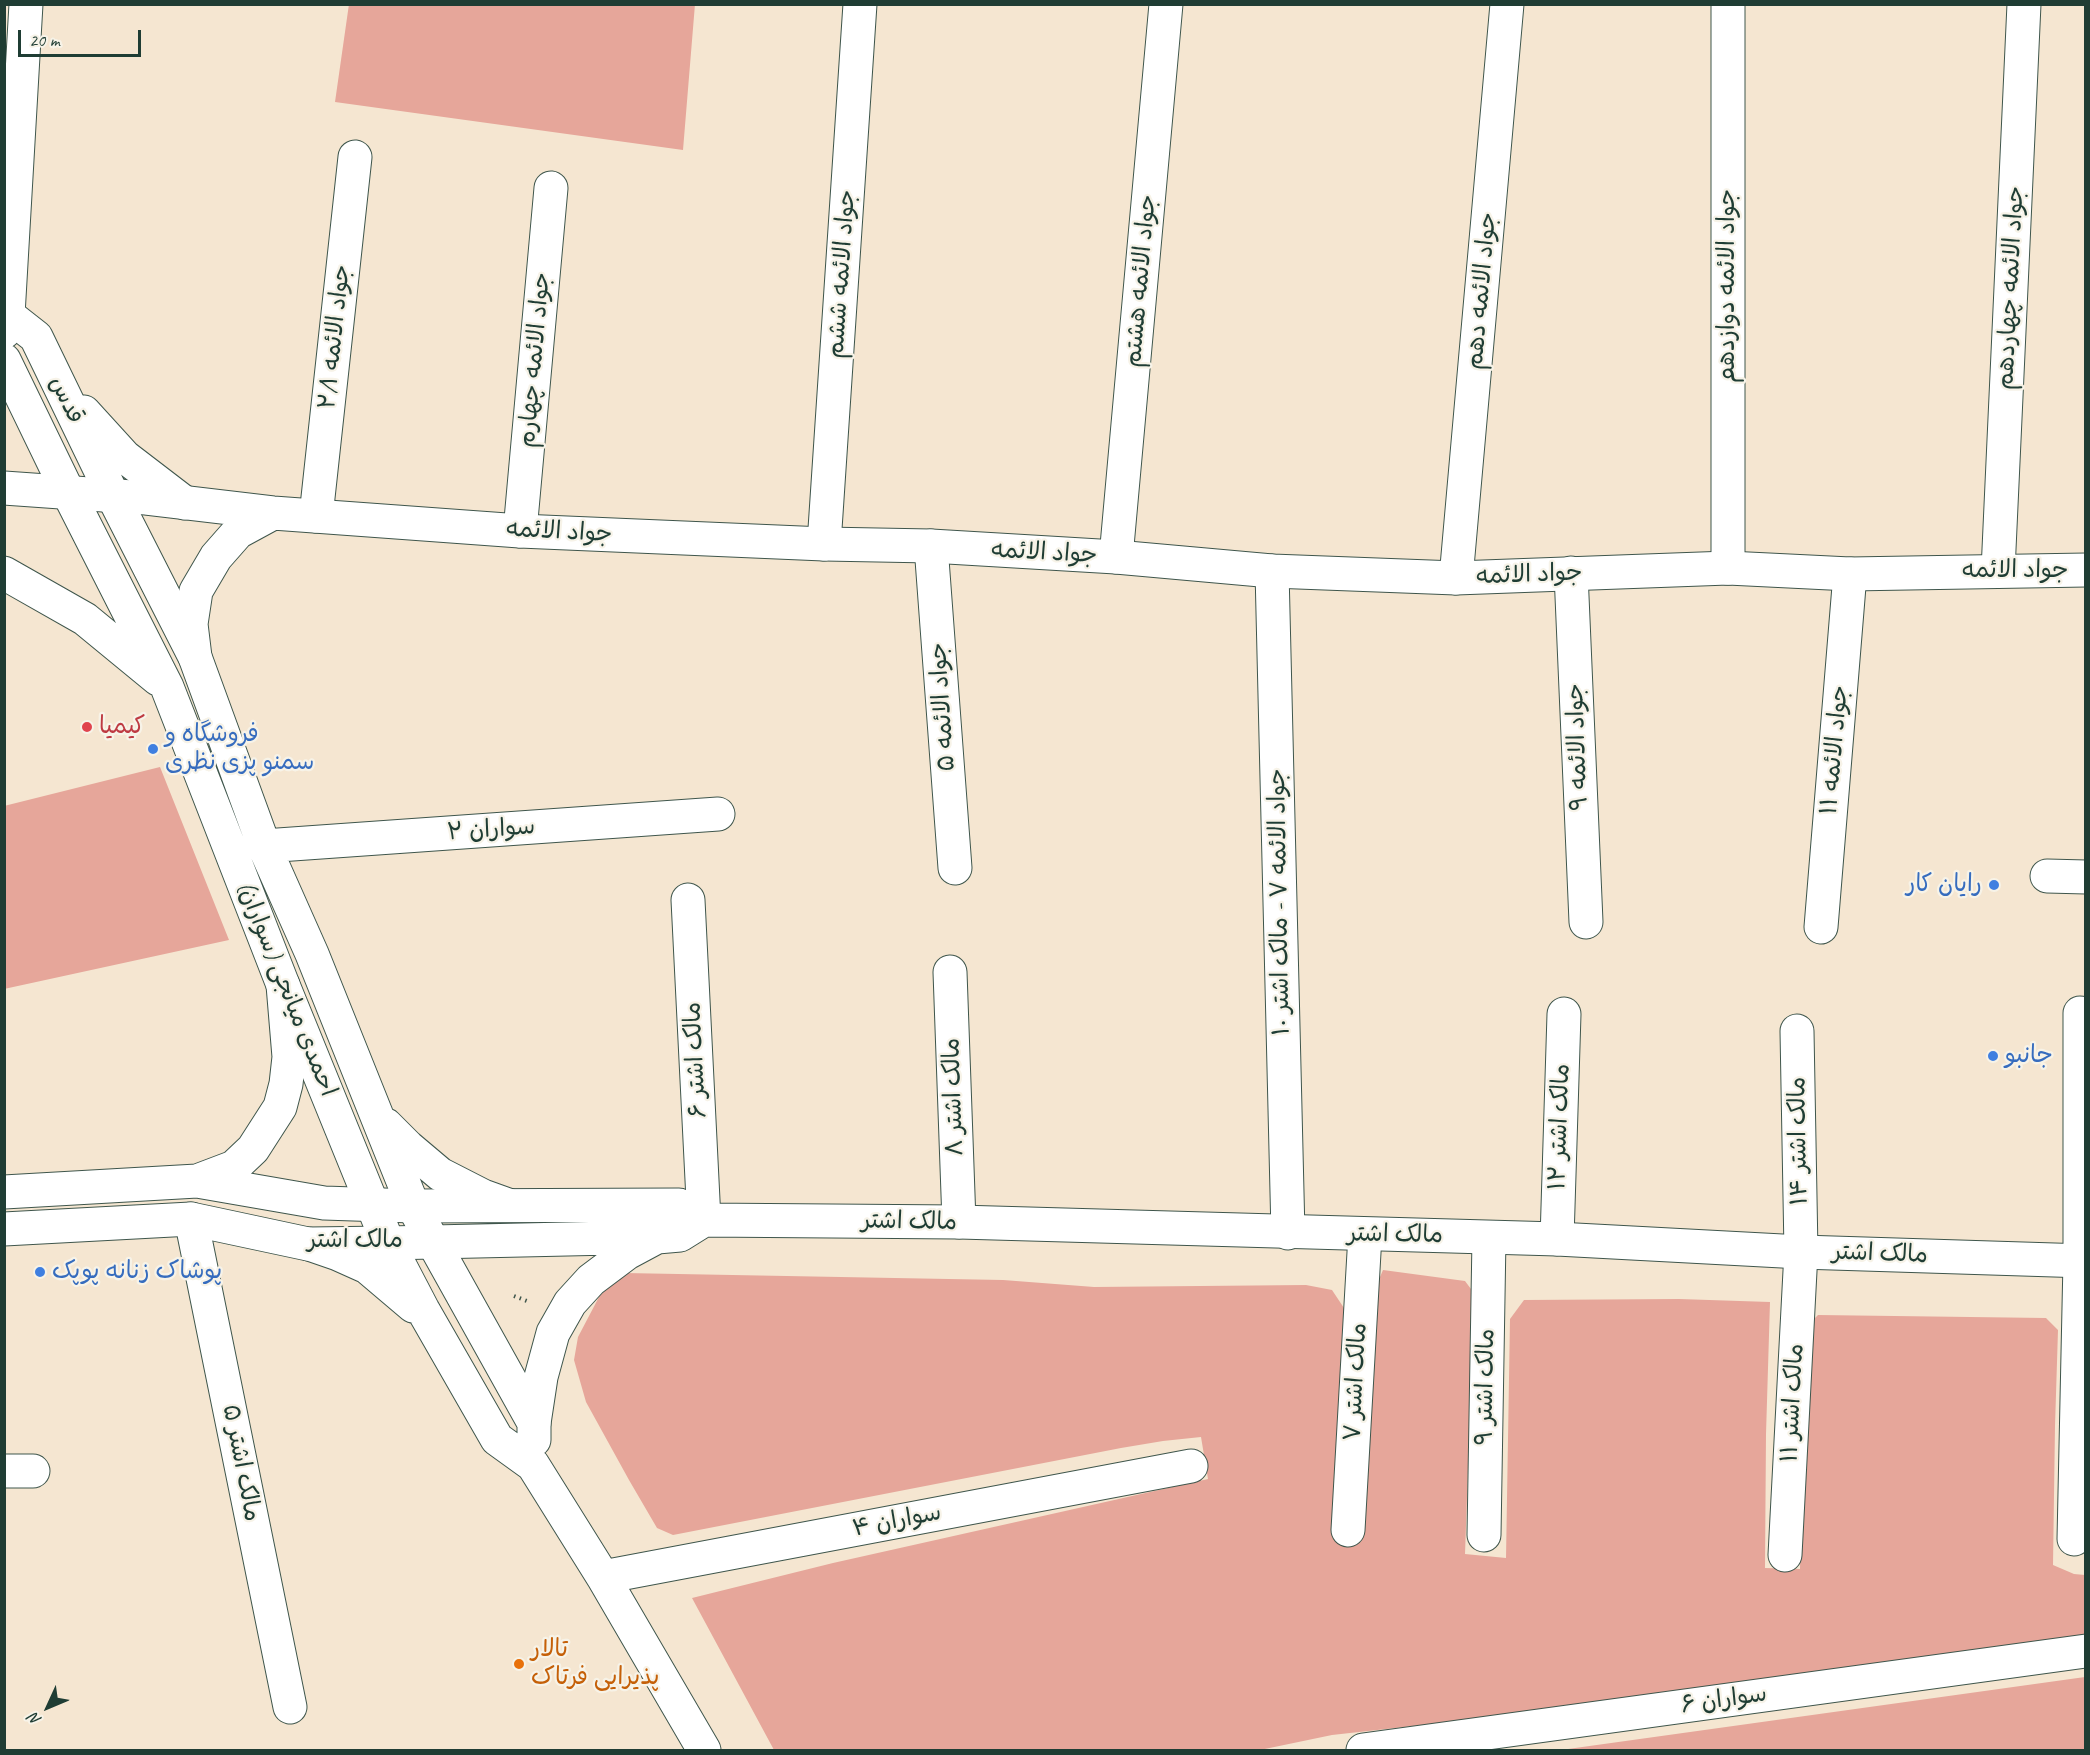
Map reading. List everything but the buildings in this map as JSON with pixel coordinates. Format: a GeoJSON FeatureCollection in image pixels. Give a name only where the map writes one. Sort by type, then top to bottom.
{"type":"FeatureCollection","features":[{"type":"Feature","properties":{"kind":"street","name":"قدس"},"geometry":{"type":"LineString","coordinates":[[26,4],[6,323],[36,337],[112,496]]}},
{"type":"Feature","properties":{"kind":"street","name":"جواد الائمه ششم"},"geometry":{"type":"LineString","coordinates":[[824,544],[860,4]]}},
{"type":"Feature","properties":{"kind":"street","name":"جواد الائمه هشتم"},"geometry":{"type":"LineString","coordinates":[[1116,557],[1166,4]]}},
{"type":"Feature","properties":{"kind":"street","name":"جواد الائمه دهم"},"geometry":{"type":"LineString","coordinates":[[1456,578],[1507,4]]}},
{"type":"Feature","properties":{"kind":"street","name":"جواد الائمه دوازدهم"},"geometry":{"type":"LineString","coordinates":[[1728,4],[1728,568]]}},
{"type":"Feature","properties":{"kind":"street","name":"جواد الائمه چهاردهم"},"geometry":{"type":"LineString","coordinates":[[1998,571],[2024,4]]}},
{"type":"Feature","properties":{"kind":"street","name":"جواد الائمه ۲/۱"},"geometry":{"type":"LineString","coordinates":[[316,516],[355,157]]}},
{"type":"Feature","properties":{"kind":"street","name":"جواد الائمه چهارم"},"geometry":{"type":"LineString","coordinates":[[520,531],[550,188]]}},
{"type":"Feature","properties":{"kind":"street","name":"قدس"},"geometry":{"type":"LineString","coordinates":[[4,360],[68,492]]}},
{"type":"Feature","properties":{"kind":"street"},"geometry":{"type":"LineString","coordinates":[[56,379],[125,457],[185,503]]}},
{"type":"Feature","properties":{"kind":"street","name":"جواد الائمه"},"geometry":{"type":"LineString","coordinates":[[4,488],[112,496],[273,513],[520,531],[824,544],[931,546],[1116,557],[1272,572],[1456,578],[1728,568],[1850,574],[2085,570]]}},
{"type":"Feature","properties":{"kind":"street","name":"احمدی میانجی (سواران)"},"geometry":{"type":"LineString","coordinates":[[68,492],[167,687],[283,985],[388,1243],[432,1326],[497,1439],[533,1465],[603,1576],[704,1750]]}},
{"type":"Feature","properties":{"kind":"street","name":"احمدی میانجی (سواران)"},"geometry":{"type":"LineString","coordinates":[[112,496],[195,657],[264,846],[312,954],[413,1206],[534,1423]]}},
{"type":"Feature","properties":{"kind":"street"},"geometry":{"type":"LineString","coordinates":[[195,657],[190,624],[196,591],[216,557],[238,532],[273,513]]}},
{"type":"Feature","properties":{"kind":"street","name":"جواد الائمه ۵"},"geometry":{"type":"LineString","coordinates":[[931,546],[955,868]]}},
{"type":"Feature","properties":{"kind":"street","name":"جواد الائمه ۷ - مالک اشتر ۱۰"},"geometry":{"type":"LineString","coordinates":[[1272,572],[1288,1233]]}},
{"type":"Feature","properties":{"kind":"street"},"geometry":{"type":"LineString","coordinates":[[4,573],[85,619],[167,687]]}},
{"type":"Feature","properties":{"kind":"street","name":"جواد الائمه ۹"},"geometry":{"type":"LineString","coordinates":[[1571,573],[1586,922]]}},
{"type":"Feature","properties":{"kind":"street","name":"جواد الائمه ۱۱"},"geometry":{"type":"LineString","coordinates":[[1821,927],[1850,574]]}},
{"type":"Feature","properties":{"kind":"street","name":"سواران ۲"},"geometry":{"type":"LineString","coordinates":[[264,846],[718,814]]}},
{"type":"Feature","properties":{"kind":"street"},"geometry":{"type":"LineString","coordinates":[[2047,876],[2085,877]]}},
{"type":"Feature","properties":{"kind":"street","name":"مالک اشتر ۶"},"geometry":{"type":"LineString","coordinates":[[688,900],[704,1220]]}},
{"type":"Feature","properties":{"kind":"street","name":"مالک اشتر ۸"},"geometry":{"type":"LineString","coordinates":[[950,972],[959,1222]]}},
{"type":"Feature","properties":{"kind":"street"},"geometry":{"type":"LineString","coordinates":[[197,1182],[234,1167],[253,1149],[280,1107],[286,1084],[289,1057],[283,985]]}},
{"type":"Feature","properties":{"kind":"street"},"geometry":{"type":"LineString","coordinates":[[2074,1539],[2083,1261],[2080,1013]]}},
{"type":"Feature","properties":{"kind":"street","name":"مالک اشتر ۱۲"},"geometry":{"type":"LineString","coordinates":[[1557,1239],[1564,1014]]}},
{"type":"Feature","properties":{"kind":"street","name":"مالک اشتر ۱۴"},"geometry":{"type":"LineString","coordinates":[[1797,1031],[1802,1252]]}},
{"type":"Feature","properties":{"kind":"street"},"geometry":{"type":"LineString","coordinates":[[377,1115],[408,1147],[440,1174],[483,1196],[508,1205]]}},
{"type":"Feature","properties":{"kind":"street","name":"مالک اشتر"},"geometry":{"type":"LineString","coordinates":[[4,1192],[197,1182],[324,1203],[413,1206],[679,1205],[704,1220],[959,1222],[1557,1239],[1802,1252],[2083,1261]]}},
{"type":"Feature","properties":{"kind":"street","name":"مالک اشتر"},"geometry":{"type":"LineString","coordinates":[[4,1229],[191,1219],[308,1244],[388,1243],[657,1237],[680,1235],[704,1220]]}},
{"type":"Feature","properties":{"kind":"street","name":"مالک اشتر ۵"},"geometry":{"type":"LineString","coordinates":[[191,1219],[290,1707]]}},
{"type":"Feature","properties":{"kind":"street","name":"مالک اشتر ۷"},"geometry":{"type":"LineString","coordinates":[[1348,1530],[1365,1235]]}},
{"type":"Feature","properties":{"kind":"street"},"geometry":{"type":"LineString","coordinates":[[533,1465],[534,1423],[541,1377],[553,1333],[570,1303],[591,1280],[627,1253],[657,1237]]}},
{"type":"Feature","properties":{"kind":"street","name":"مالک اشتر ۹"},"geometry":{"type":"LineString","coordinates":[[1484,1535],[1489,1238]]}},
{"type":"Feature","properties":{"kind":"street"},"geometry":{"type":"LineString","coordinates":[[308,1244],[367,1267],[411,1303],[432,1326]]}},
{"type":"Feature","properties":{"kind":"street","name":"مالک اشتر ۱۱"},"geometry":{"type":"LineString","coordinates":[[1785,1555],[1802,1252]]}},
{"type":"Feature","properties":{"kind":"street","name":"سواران ۴"},"geometry":{"type":"LineString","coordinates":[[603,1576],[1191,1466]]}},
{"type":"Feature","properties":{"kind":"street","name":"سواران ۶"},"geometry":{"type":"LineString","coordinates":[[1363,1750],[2085,1651]]}},
{"type":"Feature","properties":{"kind":"place","name":"کیمیا"},"geometry":{"type":"Point","coordinates":[87,727]}},
{"type":"Feature","properties":{"kind":"place","name":"فروشگاه و سمنو پزی نظری"},"geometry":{"type":"Point","coordinates":[153,749]}},
{"type":"Feature","properties":{"kind":"place","name":"رایان کار"},"geometry":{"type":"Point","coordinates":[1994,885]}},
{"type":"Feature","properties":{"kind":"place","name":"جانبو"},"geometry":{"type":"Point","coordinates":[1993,1056]}},
{"type":"Feature","properties":{"kind":"place","name":"پوشاک زنانه پوپک"},"geometry":{"type":"Point","coordinates":[40,1272]}},
{"type":"Feature","properties":{"kind":"place","name":"تالار پذیرایی فرتاک"},"geometry":{"type":"Point","coordinates":[519,1664]}}]}
